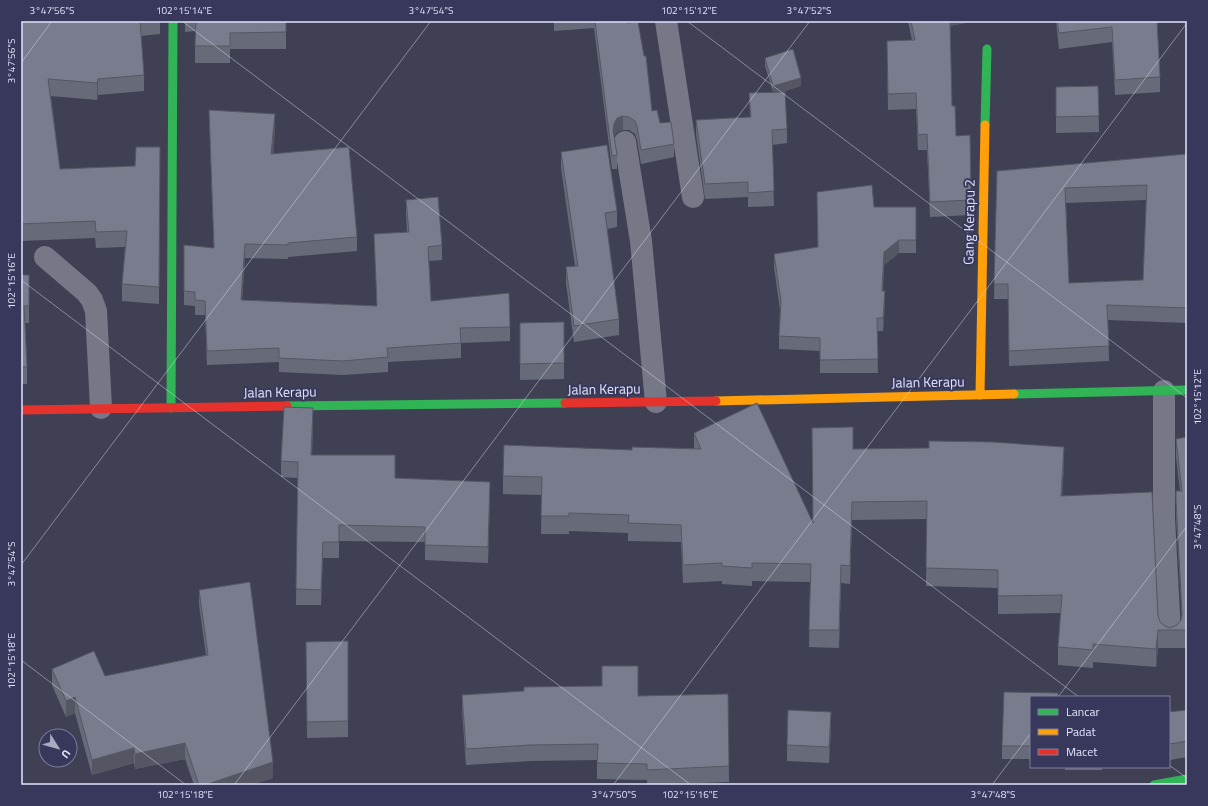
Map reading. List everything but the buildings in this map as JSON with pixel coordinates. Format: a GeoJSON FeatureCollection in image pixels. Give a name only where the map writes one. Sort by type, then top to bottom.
{"type":"FeatureCollection","features":[{"type":"Feature","properties":{"kind":"street"},"geometry":{"type":"LineString","coordinates":[[171,408],[173,21]]}},
{"type":"Feature","properties":{"kind":"street"},"geometry":{"type":"LineString","coordinates":[[666,21],[693,197]]}},
{"type":"Feature","properties":{"kind":"street","name":"Gang Kerapu 2"},"geometry":{"type":"LineString","coordinates":[[980,395],[987,49]]}},
{"type":"Feature","properties":{"kind":"street"},"geometry":{"type":"LineString","coordinates":[[625,142],[641,241],[656,402]]}},
{"type":"Feature","properties":{"kind":"street"},"geometry":{"type":"LineString","coordinates":[[45,257],[87,293],[92,300],[96,311],[101,408]]}},
{"type":"Feature","properties":{"kind":"street","name":"Jalan Kerapu"},"geometry":{"type":"LineString","coordinates":[[21,410],[656,402],[1187,390]]}},
{"type":"Feature","properties":{"kind":"street"},"geometry":{"type":"LineString","coordinates":[[1164,391],[1164,518],[1170,633]]}},
{"type":"Feature","properties":{"kind":"street"},"geometry":{"type":"LineString","coordinates":[[1154,785],[1187,779]]}},
{"type":"Feature","properties":{"kind":"traffic: fast"},"geometry":{"type":"LineString","coordinates":[[171,408],[173,21]]}},
{"type":"Feature","properties":{"kind":"traffic: fast"},"geometry":{"type":"LineString","coordinates":[[985,125],[987,49]]}},
{"type":"Feature","properties":{"kind":"traffic: fast"},"geometry":{"type":"LineString","coordinates":[[1014,394],[1187,390]]}},
{"type":"Feature","properties":{"kind":"traffic: fast"},"geometry":{"type":"LineString","coordinates":[[287,406],[565,403]]}},
{"type":"Feature","properties":{"kind":"traffic: fast"},"geometry":{"type":"LineString","coordinates":[[1154,785],[1187,779]]}},
{"type":"Feature","properties":{"kind":"traffic: slow"},"geometry":{"type":"LineString","coordinates":[[980,395],[985,125]]}},
{"type":"Feature","properties":{"kind":"traffic: slow"},"geometry":{"type":"LineString","coordinates":[[716,401],[1014,394]]}},
{"type":"Feature","properties":{"kind":"traffic: jam"},"geometry":{"type":"LineString","coordinates":[[565,403],[716,401]]}},
{"type":"Feature","properties":{"kind":"traffic: jam"},"geometry":{"type":"LineString","coordinates":[[21,410],[287,406]]}}]}
